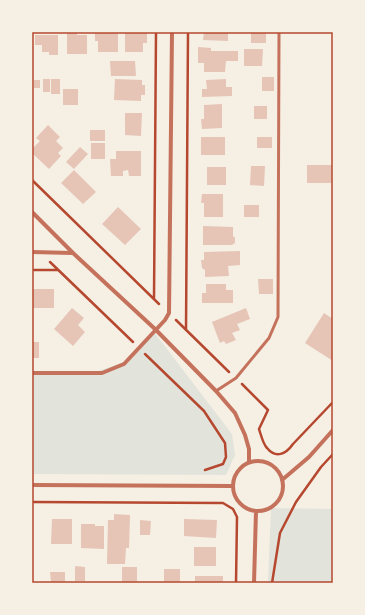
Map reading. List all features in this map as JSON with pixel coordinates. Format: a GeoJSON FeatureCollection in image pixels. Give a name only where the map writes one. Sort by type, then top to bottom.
{"type":"FeatureCollection","features":[{"type":"Feature","properties":{"kind":"street"},"geometry":{"type":"LineString","coordinates":[[32,373],[102,373],[124,364],[165,320],[169,313],[172,32]]}},
{"type":"Feature","properties":{"kind":"street"},"geometry":{"type":"LineString","coordinates":[[32,212],[155,329],[216,391],[234,413],[245,435],[249,449],[249,462]]}},
{"type":"Feature","properties":{"kind":"street"},"geometry":{"type":"LineString","coordinates":[[32,252],[73,252]]}},
{"type":"Feature","properties":{"kind":"street"},"geometry":{"type":"LineString","coordinates":[[282,480],[309,457],[333,430]]}},
{"type":"Feature","properties":{"kind":"street"},"geometry":{"type":"LineString","coordinates":[[257,461],[266,462],[273,466],[282,480],[283,487],[277,502],[264,510],[256,511],[249,510],[242,506],[234,494],[232,486],[237,471],[242,466],[249,462],[257,461]]}},
{"type":"Feature","properties":{"kind":"street"},"geometry":{"type":"LineString","coordinates":[[32,485],[232,486]]}},
{"type":"Feature","properties":{"kind":"street"},"geometry":{"type":"LineString","coordinates":[[254,583],[256,511]]}},
{"type":"Feature","properties":{"kind":"lane"},"geometry":{"type":"LineString","coordinates":[[216,391],[236,378],[270,338],[278,317],[279,32]]}},
{"type":"Feature","properties":{"kind":"path"},"geometry":{"type":"LineString","coordinates":[[154,299],[156,32]]}},
{"type":"Feature","properties":{"kind":"path"},"geometry":{"type":"LineString","coordinates":[[186,330],[188,32]]}},
{"type":"Feature","properties":{"kind":"path"},"geometry":{"type":"LineString","coordinates":[[32,180],[268,410],[259,429],[266,447],[273,453],[281,454],[288,452],[293,444],[333,402]]}},
{"type":"Feature","properties":{"kind":"path"},"geometry":{"type":"LineString","coordinates":[[32,270],[59,270]]}},
{"type":"Feature","properties":{"kind":"path"},"geometry":{"type":"LineString","coordinates":[[272,583],[280,534],[296,502],[321,467],[333,454]]}},
{"type":"Feature","properties":{"kind":"path"},"geometry":{"type":"LineString","coordinates":[[32,502],[223,503],[233,509],[237,518],[236,583]]}},
{"type":"Feature","properties":{"kind":"shaded area"},"geometry":{"type":"Polygon","coordinates":[[[154,332],[232,434],[235,455],[226,475],[32,474],[32,372],[95,372],[124,362],[154,332]]]}},
{"type":"Feature","properties":{"kind":"shaded area"},"geometry":{"type":"Polygon","coordinates":[[[271,508],[333,509],[333,583],[268,583],[271,508]]]}},
{"type":"Feature","properties":{"kind":"building"},"geometry":{"type":"Polygon","coordinates":[[[67,32],[77,32],[77,35],[87,35],[87,54],[67,54],[67,32]]]}},
{"type":"Feature","properties":{"kind":"building"},"geometry":{"type":"Polygon","coordinates":[[[95,32],[118,32],[118,52],[98,52],[98,41],[95,41],[95,32]]]}},
{"type":"Feature","properties":{"kind":"building"},"geometry":{"type":"Polygon","coordinates":[[[125,32],[147,32],[147,43],[143,43],[143,52],[125,52],[125,32]]]}},
{"type":"Feature","properties":{"kind":"building"},"geometry":{"type":"Polygon","coordinates":[[[204,32],[228,32],[228,41],[203,40],[204,32]]]}},
{"type":"Feature","properties":{"kind":"building"},"geometry":{"type":"Polygon","coordinates":[[[251,32],[266,32],[266,43],[251,43],[251,32]]]}},
{"type":"Feature","properties":{"kind":"building"},"geometry":{"type":"Polygon","coordinates":[[[35,35],[58,35],[58,55],[49,55],[49,52],[42,52],[42,45],[35,45],[35,35]]]}},
{"type":"Feature","properties":{"kind":"building"},"geometry":{"type":"Polygon","coordinates":[[[198,47],[211,48],[211,51],[238,51],[238,61],[226,61],[225,72],[204,72],[204,63],[198,63],[198,47]]]}},
{"type":"Feature","properties":{"kind":"building"},"geometry":{"type":"Polygon","coordinates":[[[244,49],[263,49],[262,66],[244,66],[244,49]]]}},
{"type":"Feature","properties":{"kind":"building"},"geometry":{"type":"Polygon","coordinates":[[[110,61],[135,61],[136,76],[111,76],[110,61]]]}},
{"type":"Feature","properties":{"kind":"building"},"geometry":{"type":"Polygon","coordinates":[[[262,77],[274,77],[274,91],[262,91],[262,77]]]}},
{"type":"Feature","properties":{"kind":"building"},"geometry":{"type":"Polygon","coordinates":[[[43,79],[50,79],[50,92],[43,92],[43,79]]]}},
{"type":"Feature","properties":{"kind":"building"},"geometry":{"type":"Polygon","coordinates":[[[51,79],[60,79],[60,94],[51,94],[51,79]]]}},
{"type":"Feature","properties":{"kind":"building"},"geometry":{"type":"Polygon","coordinates":[[[115,79],[142,80],[142,85],[145,85],[145,95],[141,95],[141,101],[114,100],[115,79]]]}},
{"type":"Feature","properties":{"kind":"building"},"geometry":{"type":"Polygon","coordinates":[[[226,79],[226,87],[232,87],[232,96],[202,97],[202,89],[207,89],[206,80],[226,79]]]}},
{"type":"Feature","properties":{"kind":"building"},"geometry":{"type":"Polygon","coordinates":[[[34,80],[40,80],[40,88],[34,88],[34,80]]]}},
{"type":"Feature","properties":{"kind":"building"},"geometry":{"type":"Polygon","coordinates":[[[63,89],[78,89],[78,105],[63,105],[63,89]]]}},
{"type":"Feature","properties":{"kind":"building"},"geometry":{"type":"Polygon","coordinates":[[[222,104],[222,128],[202,129],[201,119],[204,119],[204,105],[222,104]]]}},
{"type":"Feature","properties":{"kind":"building"},"geometry":{"type":"Polygon","coordinates":[[[254,106],[267,106],[267,119],[254,119],[254,106]]]}},
{"type":"Feature","properties":{"kind":"building"},"geometry":{"type":"Polygon","coordinates":[[[125,113],[142,113],[141,136],[125,135],[125,113]]]}},
{"type":"Feature","properties":{"kind":"building"},"geometry":{"type":"Polygon","coordinates":[[[48,125],[60,137],[56,141],[63,148],[58,153],[61,156],[49,169],[32,153],[32,149],[40,141],[36,138],[48,125]]]}},
{"type":"Feature","properties":{"kind":"building"},"geometry":{"type":"Polygon","coordinates":[[[90,130],[105,130],[105,141],[90,141],[90,130]]]}},
{"type":"Feature","properties":{"kind":"building"},"geometry":{"type":"Polygon","coordinates":[[[201,137],[225,137],[225,155],[201,155],[201,137]]]}},
{"type":"Feature","properties":{"kind":"building"},"geometry":{"type":"Polygon","coordinates":[[[257,137],[272,137],[272,148],[257,148],[257,137]]]}},
{"type":"Feature","properties":{"kind":"building"},"geometry":{"type":"Polygon","coordinates":[[[91,143],[105,143],[105,159],[91,159],[91,143]]]}},
{"type":"Feature","properties":{"kind":"building"},"geometry":{"type":"Polygon","coordinates":[[[80,147],[88,154],[74,169],[66,162],[80,147]]]}},
{"type":"Feature","properties":{"kind":"building"},"geometry":{"type":"Polygon","coordinates":[[[116,151],[141,151],[141,176],[129,176],[128,170],[123,171],[123,176],[111,176],[110,159],[116,159],[116,151]]]}},
{"type":"Feature","properties":{"kind":"building"},"geometry":{"type":"Polygon","coordinates":[[[307,165],[333,165],[333,183],[307,183],[307,165]]]}},
{"type":"Feature","properties":{"kind":"building"},"geometry":{"type":"Polygon","coordinates":[[[251,166],[265,166],[264,186],[250,185],[251,166]]]}},
{"type":"Feature","properties":{"kind":"building"},"geometry":{"type":"Polygon","coordinates":[[[207,167],[226,167],[226,185],[207,185],[207,167]]]}},
{"type":"Feature","properties":{"kind":"building"},"geometry":{"type":"Polygon","coordinates":[[[74,170],[96,192],[83,204],[61,183],[74,170]]]}},
{"type":"Feature","properties":{"kind":"building"},"geometry":{"type":"Polygon","coordinates":[[[202,194],[223,194],[223,217],[204,217],[204,203],[201,203],[202,194]]]}},
{"type":"Feature","properties":{"kind":"building"},"geometry":{"type":"Polygon","coordinates":[[[244,205],[259,205],[259,217],[244,217],[244,205]]]}},
{"type":"Feature","properties":{"kind":"building"},"geometry":{"type":"Polygon","coordinates":[[[118,207],[141,229],[125,245],[102,224],[118,207]]]}},
{"type":"Feature","properties":{"kind":"building"},"geometry":{"type":"Polygon","coordinates":[[[203,226],[233,227],[235,243],[232,245],[203,245],[203,226]]]}},
{"type":"Feature","properties":{"kind":"building"},"geometry":{"type":"Polygon","coordinates":[[[240,251],[240,265],[228,266],[229,276],[205,277],[205,270],[202,268],[201,260],[204,260],[204,252],[240,251]]]}},
{"type":"Feature","properties":{"kind":"building"},"geometry":{"type":"Polygon","coordinates":[[[258,279],[273,279],[273,294],[259,294],[258,279]]]}},
{"type":"Feature","properties":{"kind":"building"},"geometry":{"type":"Polygon","coordinates":[[[206,284],[226,284],[226,290],[233,290],[233,303],[202,303],[202,293],[206,293],[206,284]]]}},
{"type":"Feature","properties":{"kind":"building"},"geometry":{"type":"Polygon","coordinates":[[[32,289],[54,289],[54,308],[32,308],[32,289]]]}},
{"type":"Feature","properties":{"kind":"building"},"geometry":{"type":"Polygon","coordinates":[[[72,308],[84,318],[78,325],[85,332],[73,346],[54,329],[72,308]]]}},
{"type":"Feature","properties":{"kind":"building"},"geometry":{"type":"Polygon","coordinates":[[[246,308],[250,319],[237,324],[240,330],[232,333],[236,340],[226,344],[224,341],[220,343],[212,322],[246,308]]]}},
{"type":"Feature","properties":{"kind":"building"},"geometry":{"type":"Polygon","coordinates":[[[324,313],[333,319],[333,361],[305,343],[324,313]]]}},
{"type":"Feature","properties":{"kind":"building"},"geometry":{"type":"Polygon","coordinates":[[[32,342],[39,342],[39,358],[32,358],[32,342]]]}},
{"type":"Feature","properties":{"kind":"building"},"geometry":{"type":"Polygon","coordinates":[[[114,514],[130,515],[129,548],[126,548],[125,564],[107,564],[108,520],[114,520],[114,514]]]}},
{"type":"Feature","properties":{"kind":"building"},"geometry":{"type":"Polygon","coordinates":[[[52,519],[72,519],[72,544],[51,544],[52,519]]]}},
{"type":"Feature","properties":{"kind":"building"},"geometry":{"type":"Polygon","coordinates":[[[184,519],[217,520],[216,538],[184,536],[184,519]]]}},
{"type":"Feature","properties":{"kind":"building"},"geometry":{"type":"Polygon","coordinates":[[[140,520],[151,521],[150,535],[140,535],[140,520]]]}},
{"type":"Feature","properties":{"kind":"building"},"geometry":{"type":"Polygon","coordinates":[[[81,524],[95,524],[95,526],[104,526],[104,549],[81,548],[81,524]]]}},
{"type":"Feature","properties":{"kind":"building"},"geometry":{"type":"Polygon","coordinates":[[[194,547],[216,547],[216,566],[194,566],[194,547]]]}},
{"type":"Feature","properties":{"kind":"building"},"geometry":{"type":"Polygon","coordinates":[[[75,566],[85,567],[85,581],[75,581],[75,566]]]}},
{"type":"Feature","properties":{"kind":"building"},"geometry":{"type":"Polygon","coordinates":[[[122,567],[137,567],[137,583],[122,583],[122,567]]]}},
{"type":"Feature","properties":{"kind":"building"},"geometry":{"type":"Polygon","coordinates":[[[164,569],[180,569],[180,583],[164,583],[164,569]]]}},
{"type":"Feature","properties":{"kind":"building"},"geometry":{"type":"Polygon","coordinates":[[[50,572],[65,572],[65,582],[51,582],[50,572]]]}},
{"type":"Feature","properties":{"kind":"building"},"geometry":{"type":"Polygon","coordinates":[[[195,576],[223,576],[223,583],[195,583],[195,576]]]}}]}
